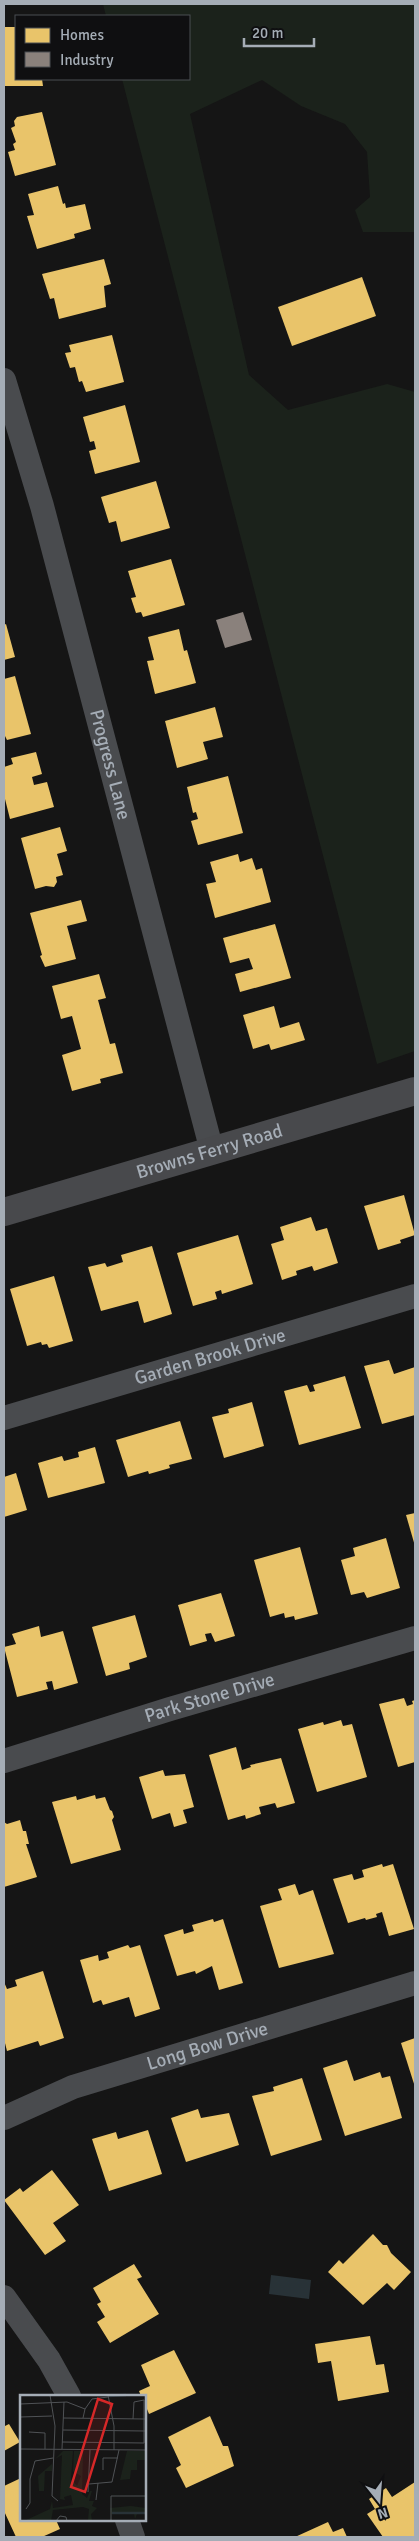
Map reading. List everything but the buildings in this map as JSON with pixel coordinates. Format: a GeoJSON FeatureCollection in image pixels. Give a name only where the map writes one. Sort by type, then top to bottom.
{"type":"FeatureCollection","features":[{"type":"Feature","properties":{"kind":"street","name":"Progress Lane"},"geometry":{"type":"LineString","coordinates":[[4,380],[42,506],[212,1151]]}},
{"type":"Feature","properties":{"kind":"street","name":"Browns Ferry Road"},"geometry":{"type":"LineString","coordinates":[[4,1212],[415,1091]]}},
{"type":"Feature","properties":{"kind":"street","name":"Garden Brook Drive"},"geometry":{"type":"LineString","coordinates":[[4,1418],[415,1296]]}},
{"type":"Feature","properties":{"kind":"street","name":"Park Stone Drive"},"geometry":{"type":"LineString","coordinates":[[4,1761],[170,1709],[415,1638]]}},
{"type":"Feature","properties":{"kind":"street","name":"Long Bow Drive"},"geometry":{"type":"LineString","coordinates":[[4,2118],[73,2087],[415,1983]]}},
{"type":"Feature","properties":{"kind":"street"},"geometry":{"type":"LineString","coordinates":[[4,2297],[49,2360],[68,2395]]}},
{"type":"Feature","properties":{"kind":"street"},"geometry":{"type":"LineString","coordinates":[[127,2521],[133,2537]]}},
{"type":"Feature","properties":{"kind":"shaded area"},"geometry":{"type":"Polygon","coordinates":[[[103,4],[415,4],[415,232],[363,232],[355,210],[370,197],[367,152],[345,124],[301,106],[262,80],[190,114],[249,375],[288,410],[387,384],[415,392],[415,1051],[377,1064],[122,80],[190,80],[190,15],[106,15],[103,4]]]}},
{"type":"Feature","properties":{"kind":"shaded area"},"geometry":{"type":"Polygon","coordinates":[[[271,2275],[311,2280],[309,2299],[269,2294],[271,2275]]]}}]}
